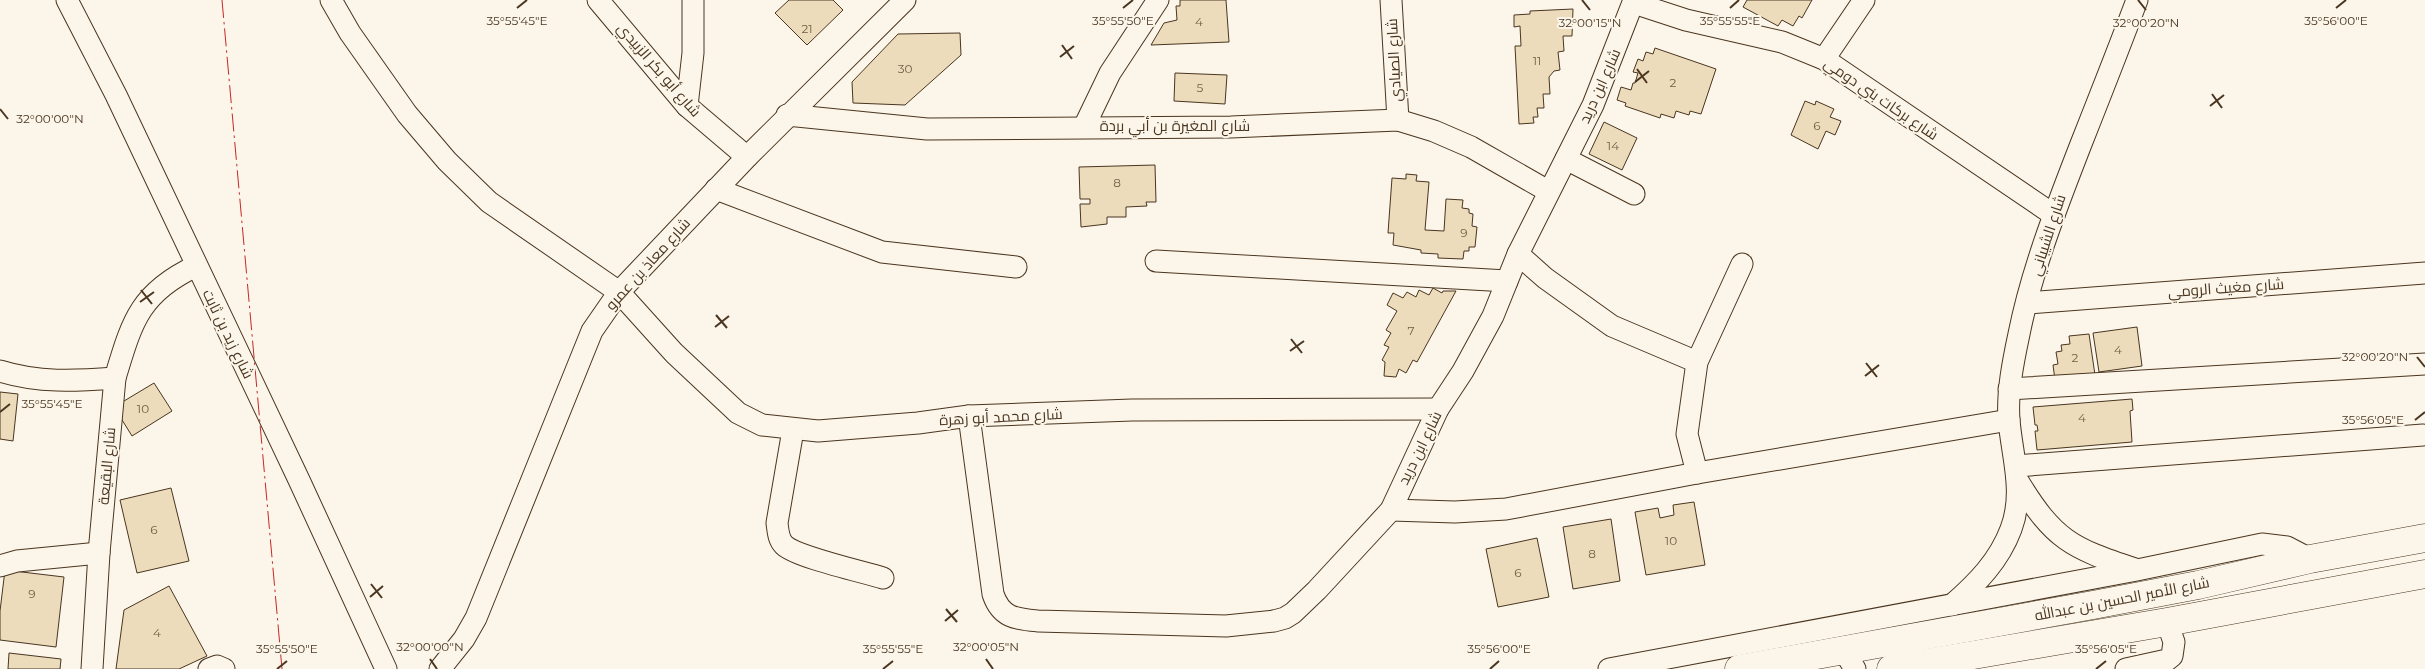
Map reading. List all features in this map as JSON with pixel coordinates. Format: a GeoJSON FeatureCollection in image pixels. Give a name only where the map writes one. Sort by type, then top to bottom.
{"type":"FeatureCollection","features":[{"type":"Feature","properties":{"kind":"main road","name":"شارع الأمير الحسين بن عبدالله"},"geometry":{"type":"LineString","coordinates":[[1739,669],[1835,661],[2310,559],[2424,544]]}},
{"type":"Feature","properties":{"kind":"main road"},"geometry":{"type":"LineString","coordinates":[[2390,580],[2401,569],[2422,560],[2424,544]]}},
{"type":"Feature","properties":{"kind":"main road","name":"شارع الأمير الحسين بن عبدالله"},"geometry":{"type":"LineString","coordinates":[[1891,669],[1922,666],[2425,574]]}},
{"type":"Feature","properties":{"kind":"street","name":"شارع زيد بن ثابت"},"geometry":{"type":"LineString","coordinates":[[67,0],[116,95],[196,266],[300,480],[386,669]]}},
{"type":"Feature","properties":{"kind":"street","name":"شارع محمد أبو زهرة"},"geometry":{"type":"LineString","coordinates":[[331,0],[350,33],[407,114],[447,161],[489,202],[619,292],[674,353],[738,413],[762,425],[793,430],[818,431],[885,426],[969,416],[1132,410],[1438,410]]}},
{"type":"Feature","properties":{"kind":"street","name":"شارع أبو بكر الزبيدي"},"geometry":{"type":"LineString","coordinates":[[598,0],[687,106],[747,156]]}},
{"type":"Feature","properties":{"kind":"street"},"geometry":{"type":"LineString","coordinates":[[687,106],[693,53],[693,0]]}},
{"type":"Feature","properties":{"kind":"street","name":"شارع معاذ بن عمرو"},"geometry":{"type":"LineString","coordinates":[[440,669],[464,639],[476,618],[592,331],[619,292],[786,115],[905,0]]}},
{"type":"Feature","properties":{"kind":"street"},"geometry":{"type":"LineString","coordinates":[[1084,127],[1110,74],[1158,0]]}},
{"type":"Feature","properties":{"kind":"street","name":"شارع الصيادي"},"geometry":{"type":"LineString","coordinates":[[1391,0],[1398,120]]}},
{"type":"Feature","properties":{"kind":"street"},"geometry":{"type":"LineString","coordinates":[[1824,59],[1864,0]]}},
{"type":"Feature","properties":{"kind":"street","name":"شارع الشيباني"},"geometry":{"type":"LineString","coordinates":[[1952,605],[1982,578],[2004,546],[2017,509],[2017,473],[2009,420],[2010,389],[2019,333],[2054,214],[2137,0]]}},
{"type":"Feature","properties":{"kind":"street","name":"شارع بركات بني دومي"},"geometry":{"type":"LineString","coordinates":[[1634,2],[1680,18],[1782,42],[1824,59],[2054,214]]}},
{"type":"Feature","properties":{"kind":"street","name":"شارع ابن دريد"},"geometry":{"type":"LineString","coordinates":[[969,416],[994,594],[997,605],[1008,616],[1038,621],[1226,626],[1285,618],[1317,590],[1390,510],[1438,410],[1479,344],[1518,254],[1596,96],[1634,2]]}},
{"type":"Feature","properties":{"kind":"street","name":"شارع المغيرة بن أبي بردة"},"geometry":{"type":"LineString","coordinates":[[786,115],[926,129],[1231,127],[1398,120],[1471,147],[1548,191]]}},
{"type":"Feature","properties":{"kind":"street"},"geometry":{"type":"LineString","coordinates":[[1566,159],[1634,194]]}},
{"type":"Feature","properties":{"kind":"street"},"geometry":{"type":"LineString","coordinates":[[716,189],[882,252],[1016,267]]}},
{"type":"Feature","properties":{"kind":"street"},"geometry":{"type":"LineString","coordinates":[[1518,254],[1545,278],[1612,326],[1697,362]]}},
{"type":"Feature","properties":{"kind":"street"},"geometry":{"type":"LineString","coordinates":[[1156,260],[1507,281]]}},
{"type":"Feature","properties":{"kind":"street"},"geometry":{"type":"LineString","coordinates":[[1697,472],[1687,434],[1697,362],[1742,264]]}},
{"type":"Feature","properties":{"kind":"street","name":"شارع البقيعة"},"geometry":{"type":"LineString","coordinates":[[92,669],[115,378],[128,338],[144,306],[159,287],[196,266]]}},
{"type":"Feature","properties":{"kind":"street","name":"شارع مغيث الرومي"},"geometry":{"type":"LineString","coordinates":[[2027,303],[2425,273]]}},
{"type":"Feature","properties":{"kind":"street"},"geometry":{"type":"LineString","coordinates":[[2010,389],[2425,364]]}},
{"type":"Feature","properties":{"kind":"street"},"geometry":{"type":"LineString","coordinates":[[0,371],[22,378],[42,380],[115,378]]}},
{"type":"Feature","properties":{"kind":"street"},"geometry":{"type":"LineString","coordinates":[[1390,510],[1454,512],[1506,509],[1697,472],[2009,420]]}},
{"type":"Feature","properties":{"kind":"street"},"geometry":{"type":"LineString","coordinates":[[793,430],[777,523],[778,534],[784,544],[804,554],[884,578]]}},
{"type":"Feature","properties":{"kind":"street"},"geometry":{"type":"LineString","coordinates":[[2017,473],[2424,433]]}},
{"type":"Feature","properties":{"kind":"street","name":"شارع الشيباني"},"geometry":{"type":"LineString","coordinates":[[2017,473],[2038,513],[2060,536],[2088,553],[2137,570]]}},
{"type":"Feature","properties":{"kind":"street"},"geometry":{"type":"LineString","coordinates":[[1609,669],[2137,570],[2262,544],[2287,547],[2310,559]]}},
{"type":"Feature","properties":{"kind":"street"},"geometry":{"type":"LineString","coordinates":[[0,566],[17,561],[100,553]]}},
{"type":"Feature","properties":{"kind":"street"},"geometry":{"type":"LineString","coordinates":[[2126,669],[2166,660],[2172,656],[2174,642],[2167,622]]}},
{"type":"Feature","properties":{"kind":"street"},"geometry":{"type":"LineString","coordinates":[[209,669],[217,666],[224,669]]}},
{"type":"Feature","properties":{"kind":"building"},"geometry":{"type":"Polygon","coordinates":[[[789,0],[833,0],[843,10],[807,45],[775,13],[789,0]]]}},
{"type":"Feature","properties":{"kind":"building"},"geometry":{"type":"Polygon","coordinates":[[[1180,0],[1226,0],[1229,42],[1151,45],[1164,23],[1177,20],[1176,6],[1180,6],[1180,0]]]}},
{"type":"Feature","properties":{"kind":"building"},"geometry":{"type":"Polygon","coordinates":[[[1747,0],[1812,0],[1802,18],[1799,16],[1793,26],[1782,20],[1778,26],[1743,7],[1747,0]]]}},
{"type":"Feature","properties":{"kind":"building"},"geometry":{"type":"Polygon","coordinates":[[[1573,9],[1572,36],[1563,36],[1564,51],[1558,52],[1560,70],[1554,71],[1549,77],[1550,94],[1543,94],[1544,108],[1537,108],[1538,117],[1533,117],[1534,123],[1519,124],[1515,46],[1521,46],[1520,26],[1514,27],[1514,15],[1530,14],[1530,11],[1573,9]]]}},
{"type":"Feature","properties":{"kind":"building"},"geometry":{"type":"Polygon","coordinates":[[[960,33],[961,55],[905,105],[853,103],[852,82],[898,34],[960,33]]]}},
{"type":"Feature","properties":{"kind":"building"},"geometry":{"type":"Polygon","coordinates":[[[1655,48],[1716,69],[1701,114],[1690,111],[1689,115],[1676,111],[1674,118],[1661,114],[1660,118],[1625,106],[1626,103],[1617,100],[1621,87],[1631,90],[1633,83],[1635,83],[1638,73],[1633,72],[1638,59],[1643,61],[1646,52],[1653,54],[1655,48]]]}},
{"type":"Feature","properties":{"kind":"building"},"geometry":{"type":"Polygon","coordinates":[[[1175,73],[1227,75],[1225,104],[1174,101],[1175,73]]]}},
{"type":"Feature","properties":{"kind":"building"},"geometry":{"type":"Polygon","coordinates":[[[1805,101],[1815,105],[1816,101],[1834,109],[1830,117],[1841,121],[1835,135],[1826,131],[1818,149],[1791,135],[1805,101]]]}},
{"type":"Feature","properties":{"kind":"building"},"geometry":{"type":"Polygon","coordinates":[[[1604,122],[1637,138],[1622,170],[1589,154],[1604,122]]]}},
{"type":"Feature","properties":{"kind":"building"},"geometry":{"type":"Polygon","coordinates":[[[1155,165],[1156,202],[1146,202],[1147,206],[1126,207],[1126,217],[1107,217],[1107,224],[1081,227],[1080,204],[1090,204],[1090,199],[1080,199],[1079,167],[1155,165]]]}},
{"type":"Feature","properties":{"kind":"building"},"geometry":{"type":"Polygon","coordinates":[[[1406,174],[1417,175],[1416,181],[1429,182],[1425,230],[1444,231],[1446,199],[1463,200],[1462,208],[1469,209],[1469,213],[1473,214],[1472,226],[1477,227],[1475,247],[1469,247],[1469,251],[1464,251],[1463,259],[1438,258],[1438,254],[1421,253],[1421,250],[1393,245],[1394,233],[1388,233],[1392,178],[1406,179],[1406,174]]]}},
{"type":"Feature","properties":{"kind":"building"},"geometry":{"type":"Polygon","coordinates":[[[1433,288],[1442,293],[1443,291],[1456,291],[1417,362],[1413,360],[1406,373],[1399,369],[1396,377],[1384,376],[1385,362],[1382,360],[1389,347],[1384,345],[1391,333],[1386,330],[1397,311],[1387,305],[1393,293],[1403,298],[1407,292],[1416,297],[1419,290],[1429,295],[1433,288]]]}},
{"type":"Feature","properties":{"kind":"building"},"geometry":{"type":"Polygon","coordinates":[[[2137,327],[2142,366],[2099,372],[2093,333],[2137,327]]]}},
{"type":"Feature","properties":{"kind":"building"},"geometry":{"type":"Polygon","coordinates":[[[2089,334],[2095,375],[2055,380],[2053,365],[2058,364],[2056,352],[2062,351],[2061,345],[2070,344],[2069,336],[2089,334]]]}},
{"type":"Feature","properties":{"kind":"building"},"geometry":{"type":"Polygon","coordinates":[[[154,383],[172,411],[132,436],[114,407],[154,383]]]}},
{"type":"Feature","properties":{"kind":"building"},"geometry":{"type":"Polygon","coordinates":[[[0,392],[18,394],[13,441],[0,439],[0,392]]]}},
{"type":"Feature","properties":{"kind":"building"},"geometry":{"type":"Polygon","coordinates":[[[2132,399],[2133,410],[2130,411],[2132,442],[2037,450],[2035,431],[2038,431],[2037,425],[2035,425],[2033,407],[2132,399]]]}},
{"type":"Feature","properties":{"kind":"building"},"geometry":{"type":"Polygon","coordinates":[[[171,488],[189,561],[137,573],[120,500],[171,488]]]}},
{"type":"Feature","properties":{"kind":"building"},"geometry":{"type":"Polygon","coordinates":[[[1694,502],[1705,565],[1646,575],[1635,512],[1658,508],[1660,518],[1674,515],[1673,505],[1694,502]]]}},
{"type":"Feature","properties":{"kind":"building"},"geometry":{"type":"Polygon","coordinates":[[[1611,519],[1620,581],[1573,589],[1563,527],[1611,519]]]}},
{"type":"Feature","properties":{"kind":"building"},"geometry":{"type":"Polygon","coordinates":[[[1537,538],[1549,597],[1498,607],[1486,549],[1537,538]]]}},
{"type":"Feature","properties":{"kind":"building"},"geometry":{"type":"Polygon","coordinates":[[[5,570],[64,577],[56,647],[0,640],[0,611],[5,570]]]}},
{"type":"Feature","properties":{"kind":"building"},"geometry":{"type":"Polygon","coordinates":[[[169,586],[207,656],[179,669],[116,669],[124,610],[169,586]]]}},
{"type":"Feature","properties":{"kind":"building"},"geometry":{"type":"Polygon","coordinates":[[[9,653],[61,659],[60,669],[8,669],[9,653]]]}},
{"type":"Feature","properties":{"kind":"power"},"geometry":{"type":"LineString","coordinates":[[222,0],[282,669]]}}]}
